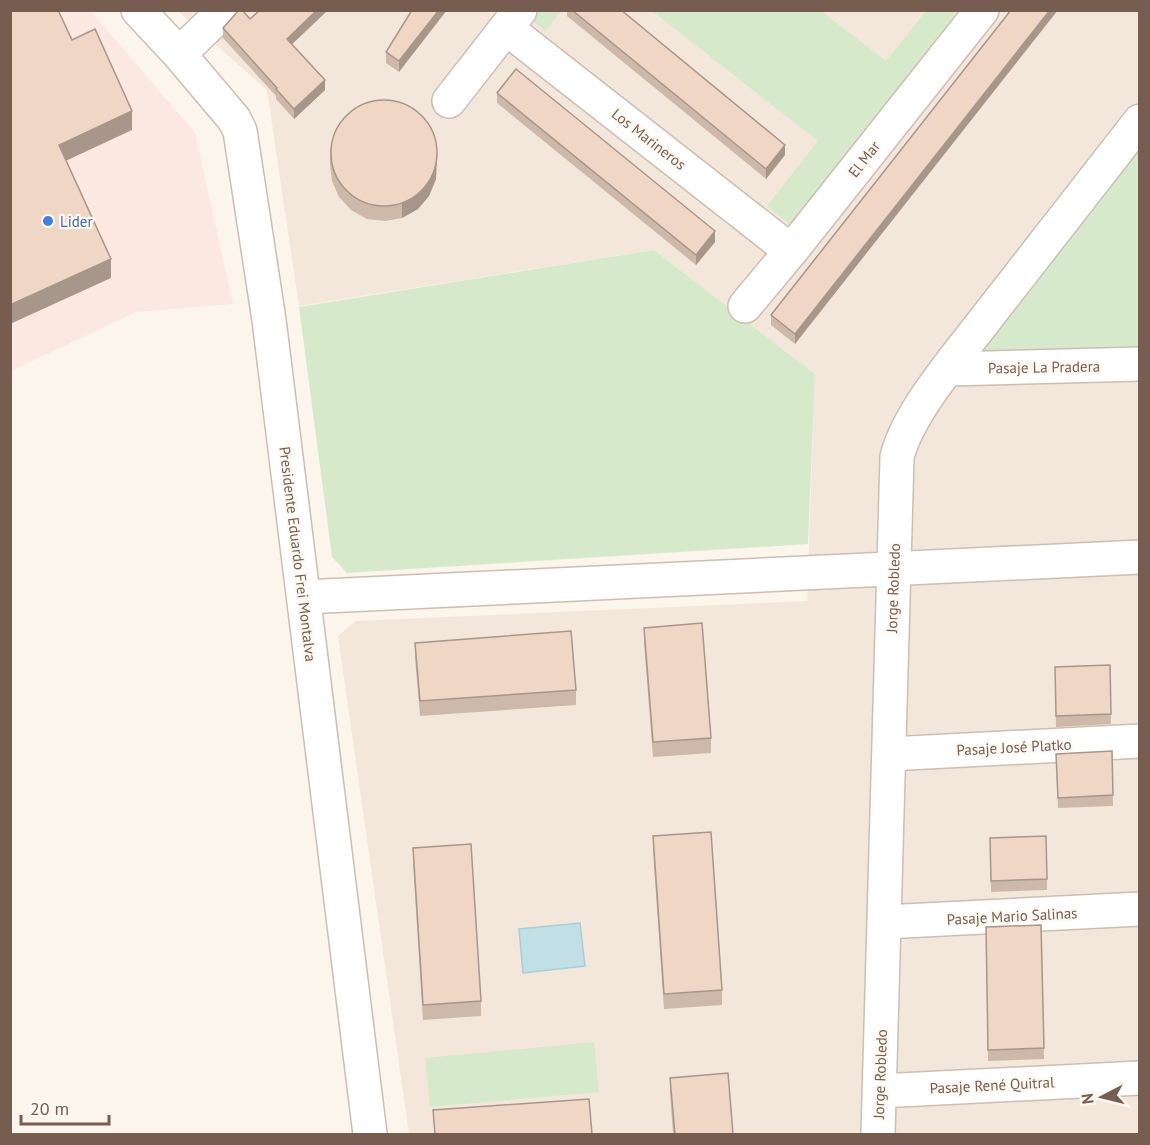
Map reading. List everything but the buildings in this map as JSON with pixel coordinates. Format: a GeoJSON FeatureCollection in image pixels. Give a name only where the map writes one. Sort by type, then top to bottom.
{"type":"FeatureCollection","features":[{"type":"Feature","properties":{"kind":"street","name":"Presidente Eduardo Frei Montalva"},"geometry":{"type":"LineString","coordinates":[[138,10],[234,119],[240,131],[269,320],[370,1134]]}},
{"type":"Feature","properties":{"kind":"street"},"geometry":{"type":"LineString","coordinates":[[179,54],[225,10]]}},
{"type":"Feature","properties":{"kind":"street","name":"El Mar"},"geometry":{"type":"LineString","coordinates":[[744,306],[791,251],[982,10]]}},
{"type":"Feature","properties":{"kind":"street"},"geometry":{"type":"LineString","coordinates":[[449,101],[513,19]]}},
{"type":"Feature","properties":{"kind":"street","name":"Los Marineros"},"geometry":{"type":"LineString","coordinates":[[513,19],[791,251]]}},
{"type":"Feature","properties":{"kind":"street","name":"Jorge Robledo"},"geometry":{"type":"LineString","coordinates":[[879,1134],[893,568],[897,457],[900,443],[908,427],[948,369],[1140,121]]}},
{"type":"Feature","properties":{"kind":"street","name":"Pasaje La Pradera"},"geometry":{"type":"LineString","coordinates":[[948,369],[1140,364]]}},
{"type":"Feature","properties":{"kind":"street"},"geometry":{"type":"LineString","coordinates":[[304,597],[1140,557]]}},
{"type":"Feature","properties":{"kind":"street","name":"Pasaje José Platko"},"geometry":{"type":"LineString","coordinates":[[889,754],[1140,741]]}},
{"type":"Feature","properties":{"kind":"street","name":"Pasaje Mario Salinas"},"geometry":{"type":"LineString","coordinates":[[884,922],[1140,909]]}},
{"type":"Feature","properties":{"kind":"street","name":"Pasaje René Quitral"},"geometry":{"type":"LineString","coordinates":[[880,1091],[1140,1078]]}},
{"type":"Feature","properties":{"kind":"shaded area"},"geometry":{"type":"Polygon","coordinates":[[[10,11],[91,11],[195,133],[233,304],[136,312],[11,371],[10,11]]]}},
{"type":"Feature","properties":{"kind":"shaded area"},"geometry":{"type":"Polygon","coordinates":[[[178,11],[1139,11],[1139,1134],[409,1134],[338,636],[356,621],[807,601],[815,374],[654,250],[299,306],[267,90],[178,11]]]}},
{"type":"Feature","properties":{"kind":"green space"},"geometry":{"type":"Polygon","coordinates":[[[540,11],[561,11],[545,31],[532,21],[540,11]]]}},
{"type":"Feature","properties":{"kind":"green space"},"geometry":{"type":"Polygon","coordinates":[[[652,11],[821,11],[886,61],[926,11],[955,11],[958,13],[792,226],[767,206],[818,141],[652,11]]]}},
{"type":"Feature","properties":{"kind":"green space"},"geometry":{"type":"Polygon","coordinates":[[[1139,143],[1139,358],[976,351],[1139,143]]]}},
{"type":"Feature","properties":{"kind":"green space"},"geometry":{"type":"Polygon","coordinates":[[[654,250],[815,374],[808,544],[347,573],[332,557],[299,307],[654,250]]]}},
{"type":"Feature","properties":{"kind":"green space"},"geometry":{"type":"Polygon","coordinates":[[[594,1042],[599,1092],[430,1107],[425,1058],[594,1042]]]}},
{"type":"Feature","properties":{"kind":"water"},"geometry":{"type":"Polygon","coordinates":[[[580,923],[585,966],[523,973],[519,929],[580,923]]]}},
{"type":"Feature","properties":{"kind":"place","name":"Lider"},"geometry":{"type":"Point","coordinates":[48,221]}}]}
